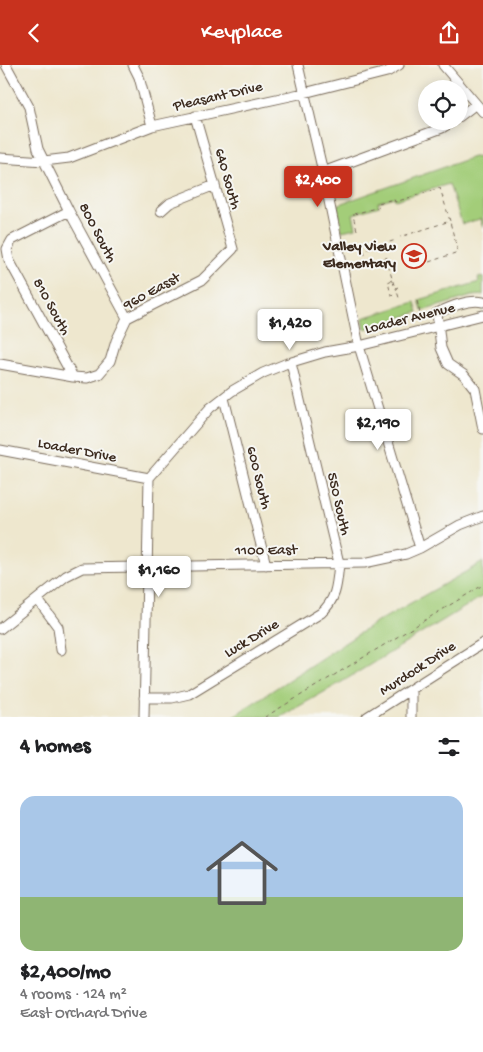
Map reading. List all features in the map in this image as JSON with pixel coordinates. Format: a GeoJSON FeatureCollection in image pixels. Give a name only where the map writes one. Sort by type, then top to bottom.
{"type":"FeatureCollection","features":[{"type":"Feature","properties":{"kind":"street","name":"800 South"},"geometry":{"type":"LineString","coordinates":[[6,65],[29,107],[35,137],[44,161],[127,318]]}},
{"type":"Feature","properties":{"kind":"street"},"geometry":{"type":"LineString","coordinates":[[133,65],[139,77],[152,126]]}},
{"type":"Feature","properties":{"kind":"street"},"geometry":{"type":"LineString","coordinates":[[298,65],[323,172],[359,346],[420,548]]}},
{"type":"Feature","properties":{"kind":"street","name":"Pleasant Drive"},"geometry":{"type":"LineString","coordinates":[[0,158],[44,161],[69,159],[152,126],[304,93],[387,72],[399,65]]}},
{"type":"Feature","properties":{"kind":"street"},"geometry":{"type":"LineString","coordinates":[[444,65],[483,112]]}},
{"type":"Feature","properties":{"kind":"street"},"geometry":{"type":"LineString","coordinates":[[468,110],[476,104]]}},
{"type":"Feature","properties":{"kind":"street","name":"640 South"},"geometry":{"type":"LineString","coordinates":[[195,116],[233,249]]}},
{"type":"Feature","properties":{"kind":"street"},"geometry":{"type":"LineString","coordinates":[[323,172],[437,130]]}},
{"type":"Feature","properties":{"kind":"street"},"geometry":{"type":"LineString","coordinates":[[161,211],[170,203],[215,185]]}},
{"type":"Feature","properties":{"kind":"street","name":"810 South"},"geometry":{"type":"LineString","coordinates":[[69,211],[12,239],[7,249],[9,260],[73,377]]}},
{"type":"Feature","properties":{"kind":"street","name":"960 Easst"},"geometry":{"type":"LineString","coordinates":[[0,364],[73,377],[87,378],[99,374],[110,361],[116,341],[127,318],[202,280],[233,249]]}},
{"type":"Feature","properties":{"kind":"street"},"geometry":{"type":"LineString","coordinates":[[483,302],[477,301],[462,304],[436,313],[441,348],[448,364],[464,375],[475,389],[483,429]]}},
{"type":"Feature","properties":{"kind":"street","name":"Loader Avenue"},"geometry":{"type":"LineString","coordinates":[[149,478],[210,408],[248,381],[291,363],[325,352],[359,346],[483,315]]}},
{"type":"Feature","properties":{"kind":"street","name":"550 South"},"geometry":{"type":"LineString","coordinates":[[291,363],[339,563]]}},
{"type":"Feature","properties":{"kind":"street","name":"600 South"},"geometry":{"type":"LineString","coordinates":[[224,398],[266,565]]}},
{"type":"Feature","properties":{"kind":"street","name":"Loader Drive"},"geometry":{"type":"LineString","coordinates":[[0,450],[149,478]]}},
{"type":"Feature","properties":{"kind":"street"},"geometry":{"type":"LineString","coordinates":[[144,717],[149,478]]}},
{"type":"Feature","properties":{"kind":"street","name":"1100 East"},"geometry":{"type":"LineString","coordinates":[[0,629],[66,576],[82,568],[364,563],[406,554],[483,515]]}},
{"type":"Feature","properties":{"kind":"street","name":"Luck Drive"},"geometry":{"type":"LineString","coordinates":[[144,698],[172,698],[189,694],[321,613],[334,597],[337,588],[339,563]]}},
{"type":"Feature","properties":{"kind":"street"},"geometry":{"type":"LineString","coordinates":[[38,599],[58,627],[61,650]]}},
{"type":"Feature","properties":{"kind":"street","name":"Murdock Drive"},"geometry":{"type":"LineString","coordinates":[[367,717],[481,648]]}},
{"type":"Feature","properties":{"kind":"street"},"geometry":{"type":"LineString","coordinates":[[411,690],[412,717]]}},
{"type":"Feature","properties":{"kind":"path"},"geometry":{"type":"LineString","coordinates":[[358,230],[354,214],[380,207],[378,203],[394,199],[395,202],[440,188],[458,252],[429,262]]}},
{"type":"Feature","properties":{"kind":"path"},"geometry":{"type":"LineString","coordinates":[[400,237],[450,221]]}},
{"type":"Feature","properties":{"kind":"path"},"geometry":{"type":"LineString","coordinates":[[365,255],[364,250],[396,240]]}},
{"type":"Feature","properties":{"kind":"path"},"geometry":{"type":"LineString","coordinates":[[368,263],[388,258],[392,280],[394,285],[398,286],[396,288],[400,301]]}},
{"type":"Feature","properties":{"kind":"path"},"geometry":{"type":"LineString","coordinates":[[392,280],[388,282],[392,295],[398,293]]}},
{"type":"Feature","properties":{"kind":"path"},"geometry":{"type":"LineString","coordinates":[[417,301],[420,313]]}},
{"type":"Feature","properties":{"kind":"path"},"geometry":{"type":"LineString","coordinates":[[266,717],[483,585]]}},
{"type":"Feature","properties":{"kind":"green space"},"geometry":{"type":"Polygon","coordinates":[[[473,157],[483,158],[483,228],[480,219],[462,224],[449,184],[395,200],[394,197],[378,202],[379,206],[353,214],[356,228],[342,231],[337,205],[473,157]]]}},
{"type":"Feature","properties":{"kind":"green space"},"geometry":{"type":"Polygon","coordinates":[[[483,277],[483,295],[472,296],[422,311],[419,300],[479,282],[478,278],[483,277]]]}},
{"type":"Feature","properties":{"kind":"green space"},"geometry":{"type":"Polygon","coordinates":[[[415,302],[418,312],[365,329],[363,318],[415,302]]]}},
{"type":"Feature","properties":{"kind":"green space"},"geometry":{"type":"Polygon","coordinates":[[[483,562],[483,596],[340,683],[280,717],[232,717],[372,625],[483,562]]]}},
{"type":"Feature","properties":{"kind":"place","name":"Valley View Elementary"},"geometry":{"type":"Point","coordinates":[414,256]}}]}
